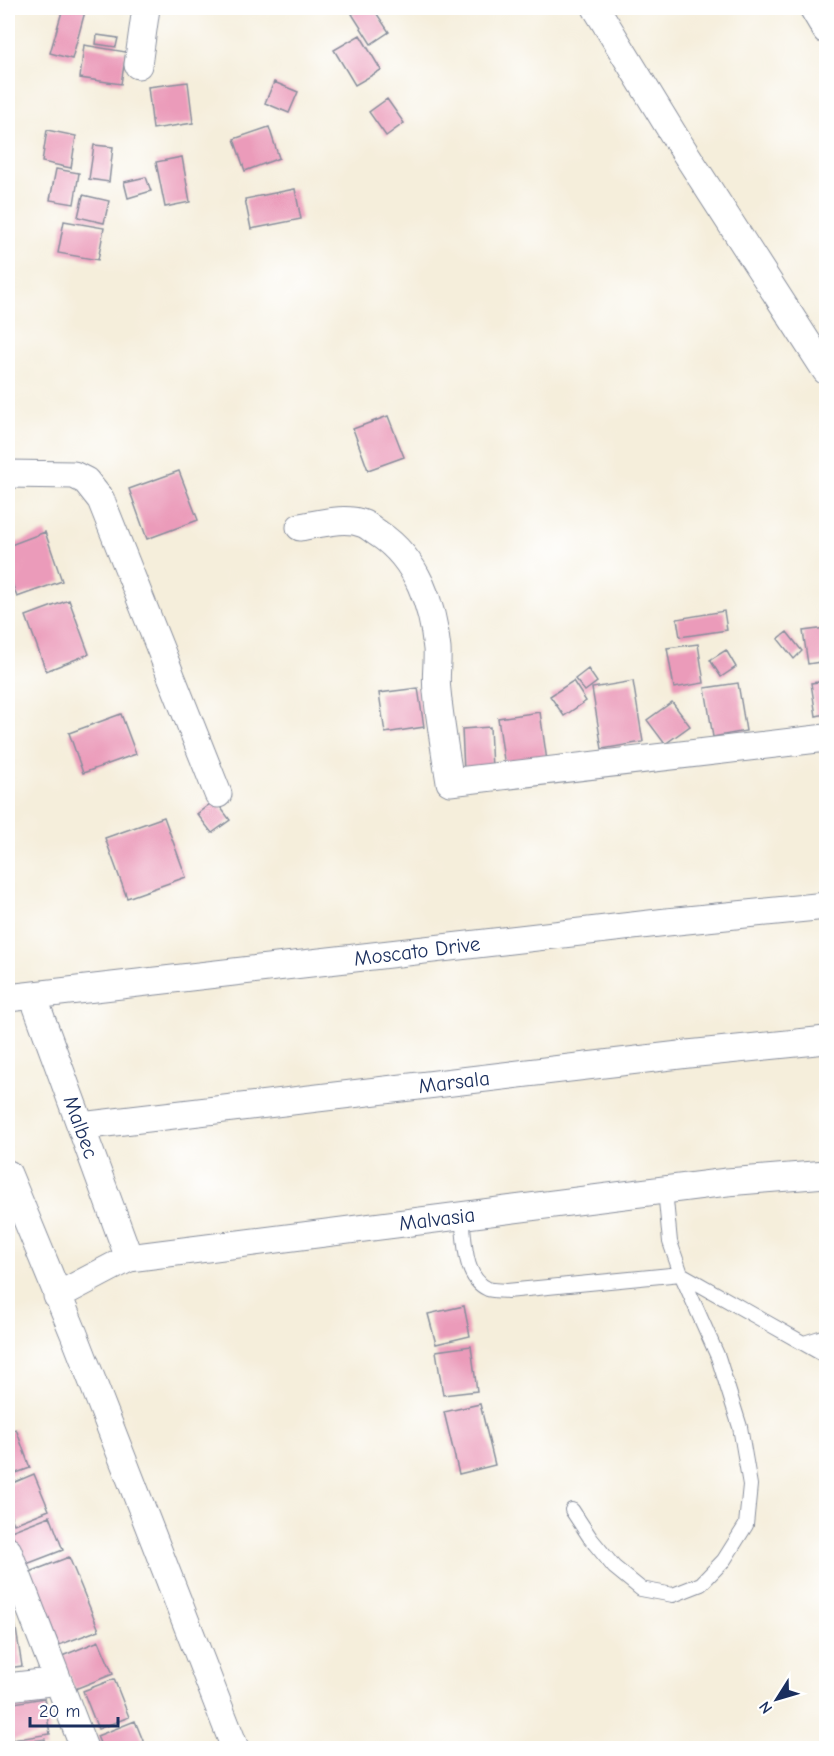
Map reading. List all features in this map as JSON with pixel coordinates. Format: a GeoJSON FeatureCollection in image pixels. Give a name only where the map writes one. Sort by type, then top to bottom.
{"type":"FeatureCollection","features":[{"type":"Feature","properties":{"kind":"street"},"geometry":{"type":"LineString","coordinates":[[138,65],[146,8]]}},
{"type":"Feature","properties":{"kind":"street"},"geometry":{"type":"LineString","coordinates":[[596,8],[675,137],[826,370]]}},
{"type":"Feature","properties":{"kind":"street"},"geometry":{"type":"LineString","coordinates":[[813,8],[826,30]]}},
{"type":"Feature","properties":{"kind":"street"},"geometry":{"type":"LineString","coordinates":[[8,474],[74,475],[86,481],[101,500],[218,794]]}},
{"type":"Feature","properties":{"kind":"street"},"geometry":{"type":"LineString","coordinates":[[300,527],[338,520],[363,523],[386,538],[408,561],[423,588],[431,618],[437,651],[436,681],[439,712],[450,782],[826,738]]}},
{"type":"Feature","properties":{"kind":"street","name":"Moscato Drive"},"geometry":{"type":"LineString","coordinates":[[20,997],[668,922],[826,906]]}},
{"type":"Feature","properties":{"kind":"street","name":"Malbec"},"geometry":{"type":"LineString","coordinates":[[20,997],[81,1126],[129,1258]]}},
{"type":"Feature","properties":{"kind":"street","name":"Marsala"},"geometry":{"type":"LineString","coordinates":[[81,1126],[688,1054],[826,1040]]}},
{"type":"Feature","properties":{"kind":"street"},"geometry":{"type":"LineString","coordinates":[[8,1174],[235,1749]]}},
{"type":"Feature","properties":{"kind":"street","name":"Malvasia"},"geometry":{"type":"LineString","coordinates":[[57,1296],[129,1258],[727,1182],[826,1174]]}},
{"type":"Feature","properties":{"kind":"street"},"geometry":{"type":"LineString","coordinates":[[10,1562],[84,1749]]}},
{"type":"Feature","properties":{"kind":"street"},"geometry":{"type":"LineString","coordinates":[[8,1687],[58,1681]]}},
{"type":"Feature","properties":{"kind":"lane"},"geometry":{"type":"LineString","coordinates":[[572,1510],[591,1539],[614,1567],[641,1589],[673,1595],[701,1584],[724,1560],[746,1526],[750,1485],[740,1427],[718,1357],[681,1274],[670,1242],[665,1190]]}},
{"type":"Feature","properties":{"kind":"lane"},"geometry":{"type":"LineString","coordinates":[[462,1216],[468,1260],[474,1276],[488,1289],[507,1291],[681,1274],[826,1356]]}},
{"type":"Feature","properties":{"kind":"lane"},"geometry":{"type":"LineString","coordinates":[[804,1343],[826,1336]]}},
{"type":"Feature","properties":{"kind":"building"},"geometry":{"type":"Polygon","coordinates":[[[63,8],[86,8],[72,59],[50,53],[63,8]]]}},
{"type":"Feature","properties":{"kind":"building"},"geometry":{"type":"Polygon","coordinates":[[[362,8],[373,8],[389,32],[371,44],[352,14],[362,8]]]}},
{"type":"Feature","properties":{"kind":"building"},"geometry":{"type":"Polygon","coordinates":[[[97,35],[118,38],[116,47],[96,44],[97,35]]]}},
{"type":"Feature","properties":{"kind":"building"},"geometry":{"type":"Polygon","coordinates":[[[360,35],[381,70],[355,85],[334,50],[360,35]]]}},
{"type":"Feature","properties":{"kind":"building"},"geometry":{"type":"Polygon","coordinates":[[[84,45],[126,52],[121,84],[80,78],[84,45]]]}},
{"type":"Feature","properties":{"kind":"building"},"geometry":{"type":"Polygon","coordinates":[[[188,82],[193,123],[153,129],[148,87],[188,82]]]}},
{"type":"Feature","properties":{"kind":"building"},"geometry":{"type":"Polygon","coordinates":[[[274,82],[298,92],[289,113],[265,103],[274,82]]]}},
{"type":"Feature","properties":{"kind":"building"},"geometry":{"type":"Polygon","coordinates":[[[387,99],[404,123],[386,136],[369,112],[387,99]]]}},
{"type":"Feature","properties":{"kind":"building"},"geometry":{"type":"Polygon","coordinates":[[[269,127],[279,158],[245,171],[234,139],[269,127]]]}},
{"type":"Feature","properties":{"kind":"building"},"geometry":{"type":"Polygon","coordinates":[[[47,130],[76,136],[71,168],[42,162],[47,130]]]}},
{"type":"Feature","properties":{"kind":"building"},"geometry":{"type":"Polygon","coordinates":[[[94,145],[113,147],[109,182],[89,179],[94,145]]]}},
{"type":"Feature","properties":{"kind":"building"},"geometry":{"type":"Polygon","coordinates":[[[182,157],[190,202],[165,207],[156,162],[182,157]]]}},
{"type":"Feature","properties":{"kind":"building"},"geometry":{"type":"Polygon","coordinates":[[[56,169],[79,173],[74,204],[50,200],[56,169]]]}},
{"type":"Feature","properties":{"kind":"building"},"geometry":{"type":"Polygon","coordinates":[[[146,177],[151,191],[128,198],[124,182],[146,177]]]}},
{"type":"Feature","properties":{"kind":"building"},"geometry":{"type":"Polygon","coordinates":[[[295,189],[301,219],[251,229],[245,199],[295,189]]]}},
{"type":"Feature","properties":{"kind":"building"},"geometry":{"type":"Polygon","coordinates":[[[83,195],[109,201],[104,223],[78,217],[83,195]]]}},
{"type":"Feature","properties":{"kind":"building"},"geometry":{"type":"Polygon","coordinates":[[[64,221],[104,228],[98,260],[58,253],[64,221]]]}},
{"type":"Feature","properties":{"kind":"building"},"geometry":{"type":"Polygon","coordinates":[[[388,416],[404,457],[368,470],[353,429],[388,416]]]}},
{"type":"Feature","properties":{"kind":"building"},"geometry":{"type":"Polygon","coordinates":[[[179,471],[198,520],[147,539],[129,489],[179,471]]]}},
{"type":"Feature","properties":{"kind":"building"},"geometry":{"type":"Polygon","coordinates":[[[45,532],[62,581],[17,597],[8,572],[8,546],[45,532]]]}},
{"type":"Feature","properties":{"kind":"building"},"geometry":{"type":"Polygon","coordinates":[[[69,600],[89,654],[46,671],[26,616],[69,600]]]}},
{"type":"Feature","properties":{"kind":"building"},"geometry":{"type":"Polygon","coordinates":[[[724,611],[727,630],[680,637],[677,619],[724,611]]]}},
{"type":"Feature","properties":{"kind":"building"},"geometry":{"type":"Polygon","coordinates":[[[826,628],[826,661],[808,664],[803,631],[826,628]]]}},
{"type":"Feature","properties":{"kind":"building"},"geometry":{"type":"Polygon","coordinates":[[[787,632],[802,651],[794,659],[778,639],[787,632]]]}},
{"type":"Feature","properties":{"kind":"building"},"geometry":{"type":"Polygon","coordinates":[[[698,644],[704,683],[674,688],[667,648],[698,644]]]}},
{"type":"Feature","properties":{"kind":"building"},"geometry":{"type":"Polygon","coordinates":[[[726,650],[736,667],[721,677],[710,660],[726,650]]]}},
{"type":"Feature","properties":{"kind":"building"},"geometry":{"type":"Polygon","coordinates":[[[588,669],[597,682],[585,691],[575,679],[588,669]]]}},
{"type":"Feature","properties":{"kind":"building"},"geometry":{"type":"Polygon","coordinates":[[[573,681],[586,701],[564,716],[550,696],[573,681]]]}},
{"type":"Feature","properties":{"kind":"building"},"geometry":{"type":"Polygon","coordinates":[[[633,681],[643,742],[602,749],[592,688],[633,681]]]}},
{"type":"Feature","properties":{"kind":"building"},"geometry":{"type":"Polygon","coordinates":[[[826,681],[826,714],[816,716],[811,683],[826,681]]]}},
{"type":"Feature","properties":{"kind":"building"},"geometry":{"type":"Polygon","coordinates":[[[738,683],[746,731],[713,737],[705,688],[738,683]]]}},
{"type":"Feature","properties":{"kind":"building"},"geometry":{"type":"Polygon","coordinates":[[[418,688],[424,727],[385,733],[379,693],[418,688]]]}},
{"type":"Feature","properties":{"kind":"building"},"geometry":{"type":"Polygon","coordinates":[[[672,702],[690,726],[665,744],[647,720],[672,702]]]}},
{"type":"Feature","properties":{"kind":"building"},"geometry":{"type":"Polygon","coordinates":[[[540,712],[547,761],[505,767],[498,718],[540,712]]]}},
{"type":"Feature","properties":{"kind":"building"},"geometry":{"type":"Polygon","coordinates":[[[121,714],[136,754],[83,773],[69,733],[121,714]]]}},
{"type":"Feature","properties":{"kind":"building"},"geometry":{"type":"Polygon","coordinates":[[[490,727],[492,769],[464,771],[462,729],[490,727]]]}},
{"type":"Feature","properties":{"kind":"building"},"geometry":{"type":"Polygon","coordinates":[[[215,800],[230,820],[212,833],[197,814],[215,800]]]}},
{"type":"Feature","properties":{"kind":"building"},"geometry":{"type":"Polygon","coordinates":[[[164,817],[186,877],[127,898],[105,838],[164,817]]]}},
{"type":"Feature","properties":{"kind":"building"},"geometry":{"type":"Polygon","coordinates":[[[464,1306],[470,1336],[436,1344],[428,1314],[464,1306]]]}},
{"type":"Feature","properties":{"kind":"building"},"geometry":{"type":"Polygon","coordinates":[[[471,1346],[477,1391],[443,1395],[436,1351],[471,1346]]]}},
{"type":"Feature","properties":{"kind":"building"},"geometry":{"type":"Polygon","coordinates":[[[480,1404],[495,1465],[459,1474],[444,1412],[480,1404]]]}},
{"type":"Feature","properties":{"kind":"building"},"geometry":{"type":"Polygon","coordinates":[[[16,1429],[30,1468],[8,1476],[8,1432],[16,1429]]]}},
{"type":"Feature","properties":{"kind":"building"},"geometry":{"type":"Polygon","coordinates":[[[34,1474],[49,1510],[14,1524],[8,1507],[8,1485],[34,1474]]]}},
{"type":"Feature","properties":{"kind":"building"},"geometry":{"type":"Polygon","coordinates":[[[50,1516],[63,1550],[24,1565],[11,1531],[50,1516]]]}},
{"type":"Feature","properties":{"kind":"building"},"geometry":{"type":"Polygon","coordinates":[[[69,1557],[99,1630],[59,1645],[30,1572],[69,1557]]]}},
{"type":"Feature","properties":{"kind":"building"},"geometry":{"type":"Polygon","coordinates":[[[15,1623],[22,1666],[8,1668],[8,1625],[15,1623]]]}},
{"type":"Feature","properties":{"kind":"building"},"geometry":{"type":"Polygon","coordinates":[[[99,1641],[113,1674],[75,1689],[62,1656],[99,1641]]]}},
{"type":"Feature","properties":{"kind":"building"},"geometry":{"type":"Polygon","coordinates":[[[114,1679],[129,1717],[98,1729],[83,1691],[114,1679]]]}},
{"type":"Feature","properties":{"kind":"building"},"geometry":{"type":"Polygon","coordinates":[[[44,1698],[50,1734],[12,1740],[8,1704],[44,1698]]]}},
{"type":"Feature","properties":{"kind":"building"},"geometry":{"type":"Polygon","coordinates":[[[135,1721],[146,1748],[102,1748],[97,1736],[135,1721]]]}},
{"type":"Feature","properties":{"kind":"building"},"geometry":{"type":"Polygon","coordinates":[[[45,1739],[46,1748],[14,1748],[13,1744],[45,1739]]]}}]}
